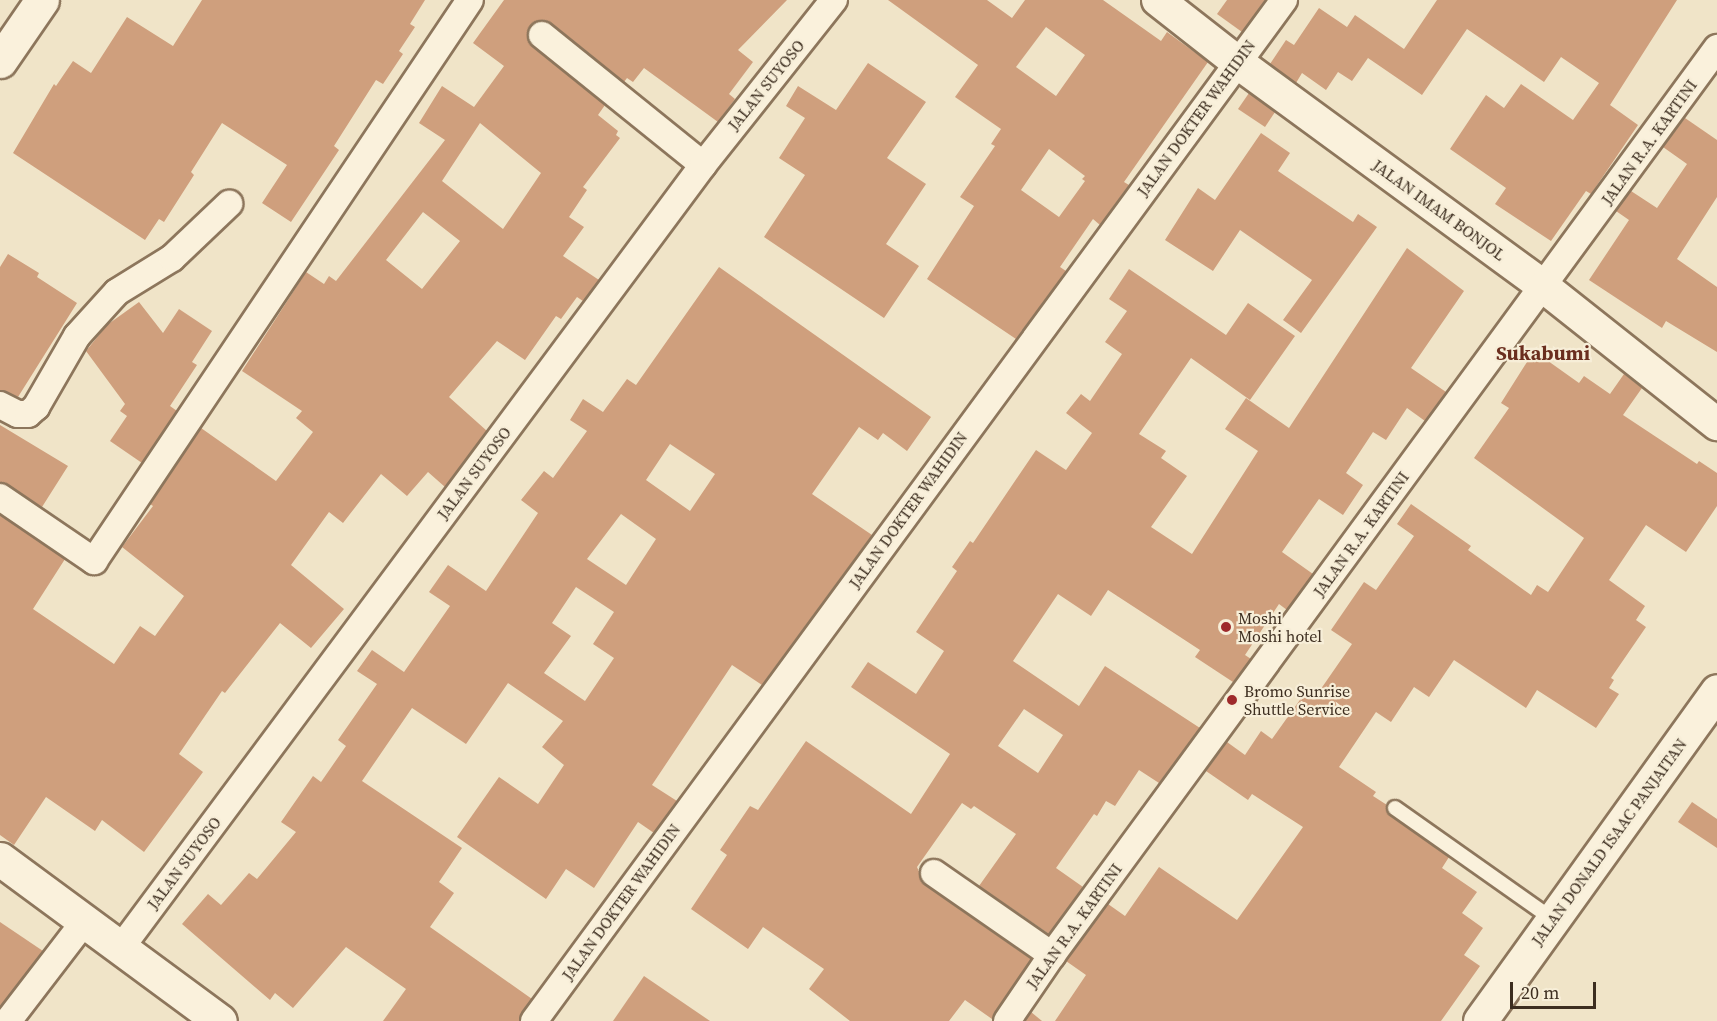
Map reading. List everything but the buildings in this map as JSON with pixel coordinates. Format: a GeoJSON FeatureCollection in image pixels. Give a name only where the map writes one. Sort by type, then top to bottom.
{"type":"FeatureCollection","features":[{"type":"Feature","properties":{"kind":"main road"},"geometry":{"type":"LineString","coordinates":[[0,61],[42,0]]}},
{"type":"Feature","properties":{"kind":"main road","name":"JALAN DONALD ISAAC PANJAITAN"},"geometry":{"type":"LineString","coordinates":[[1480,1021],[1717,691]]}},
{"type":"Feature","properties":{"kind":"main road"},"geometry":{"type":"LineString","coordinates":[[0,859],[120,950],[220,1021]]}},
{"type":"Feature","properties":{"kind":"street"},"geometry":{"type":"LineString","coordinates":[[0,497],[94,561],[470,0]]}},
{"type":"Feature","properties":{"kind":"street","name":"JALAN SUYOSO"},"geometry":{"type":"LineString","coordinates":[[120,950],[702,165],[834,0]]}},
{"type":"Feature","properties":{"kind":"street","name":"JALAN IMAM BONJOL"},"geometry":{"type":"LineString","coordinates":[[1158,0],[1237,62],[1544,287],[1717,424]]}},
{"type":"Feature","properties":{"kind":"street","name":"JALAN DOKTER WAHIDIN"},"geometry":{"type":"LineString","coordinates":[[534,1021],[1284,0]]}},
{"type":"Feature","properties":{"kind":"street"},"geometry":{"type":"LineString","coordinates":[[542,35],[702,165]]}},
{"type":"Feature","properties":{"kind":"street","name":"JALAN R.A. KARTINI"},"geometry":{"type":"LineString","coordinates":[[1006,1021],[1717,48]]}},
{"type":"Feature","properties":{"kind":"street"},"geometry":{"type":"LineString","coordinates":[[0,405],[18,414],[28,414],[36,407],[77,336],[117,292],[172,258],[229,204]]}},
{"type":"Feature","properties":{"kind":"street"},"geometry":{"type":"LineString","coordinates":[[934,873],[1052,955]]}},
{"type":"Feature","properties":{"kind":"street"},"geometry":{"type":"LineString","coordinates":[[8,1021],[84,922]]}},
{"type":"Feature","properties":{"kind":"lane"},"geometry":{"type":"LineString","coordinates":[[1395,808],[1554,920]]}},
{"type":"Feature","properties":{"kind":"place","name":"Moshi Moshi hotel"},"geometry":{"type":"Point","coordinates":[1226,627]}},
{"type":"Feature","properties":{"kind":"place","name":"Bromo Sunrise Shuttle Service"},"geometry":{"type":"Point","coordinates":[1232,700]}},
{"type":"Feature","properties":{"kind":"district","name":"Sukabumi"},"geometry":{"type":"Point","coordinates":[1543,353]}}]}
